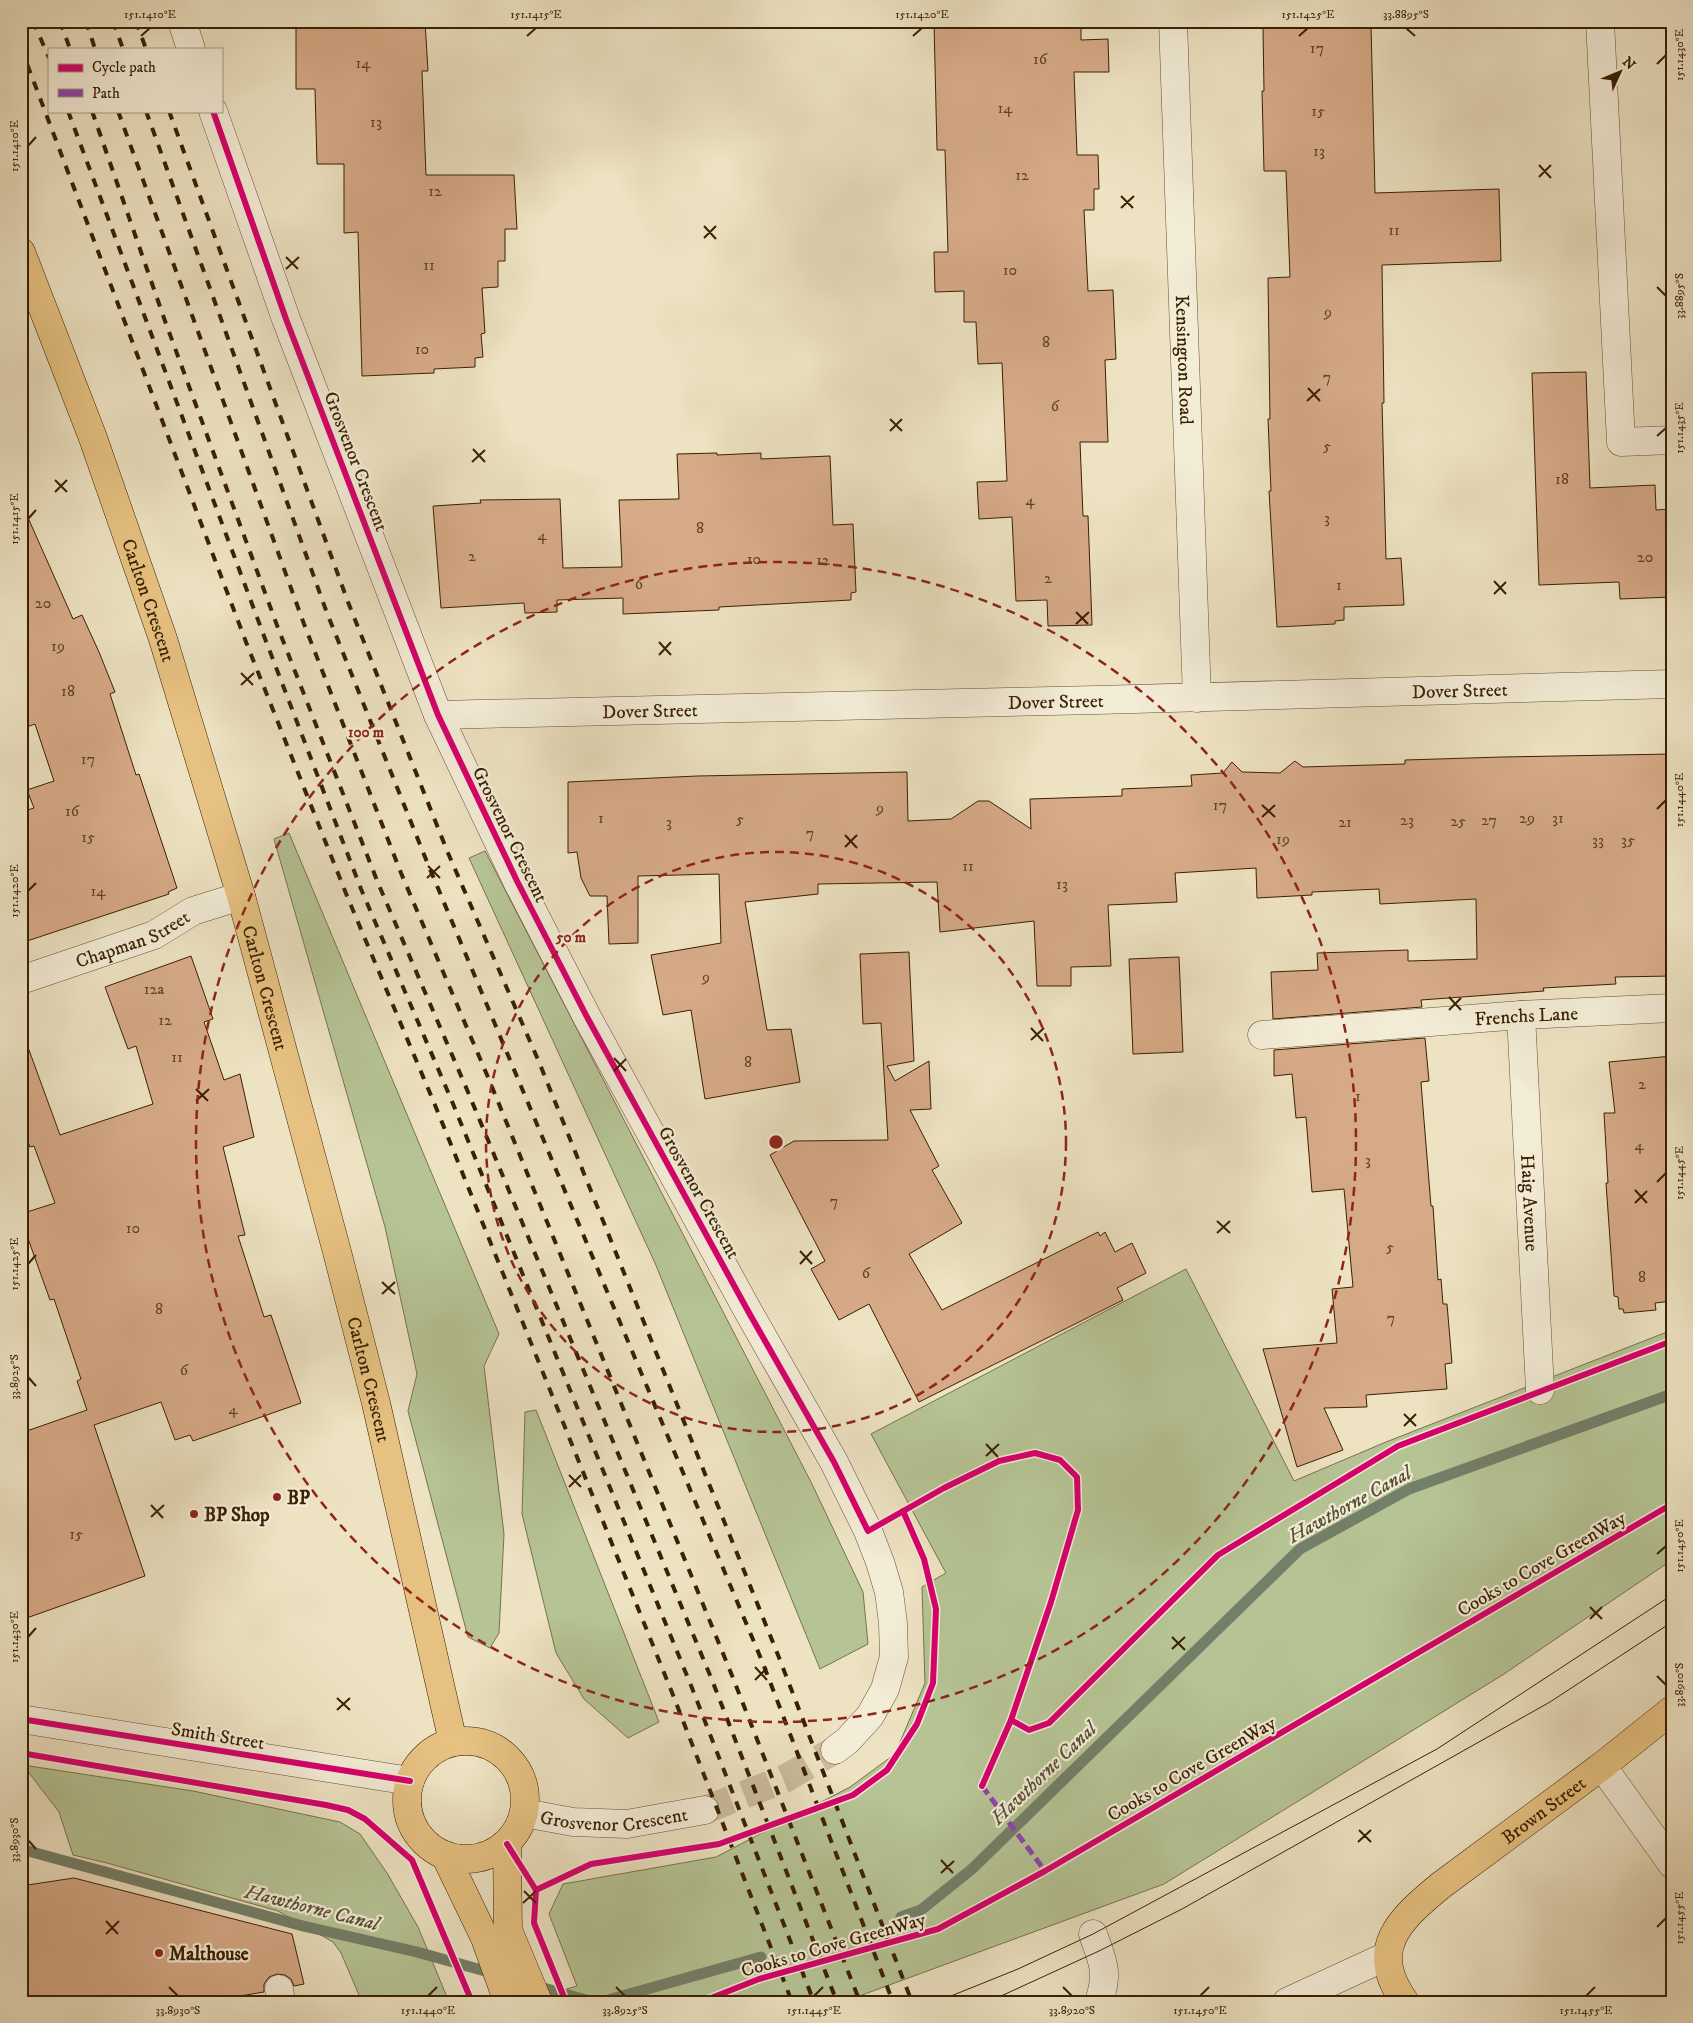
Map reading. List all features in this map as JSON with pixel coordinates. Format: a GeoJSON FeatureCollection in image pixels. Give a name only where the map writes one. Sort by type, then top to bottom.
{"type":"FeatureCollection","features":[{"type":"Feature","properties":{"kind":"main road","name":"Carlton Crescent"},"geometry":{"type":"LineString","coordinates":[[21,252],[93,438],[163,638],[241,896],[336,1248],[373,1394],[453,1742]]}},
{"type":"Feature","properties":{"kind":"main road","name":"Brown Street"},"geometry":{"type":"LineString","coordinates":[[1387,1956],[1391,1941],[1399,1926],[1414,1908],[1440,1886],[1602,1766],[1672,1710]]}},
{"type":"Feature","properties":{"kind":"main road"},"geometry":{"type":"LineString","coordinates":[[453,1742],[479,1742],[492,1747],[503,1754],[520,1776],[525,1795],[521,1824],[507,1844],[486,1856],[460,1859],[445,1855],[432,1848],[421,1838],[413,1825],[408,1810],[407,1795],[410,1781],[422,1760],[432,1752],[453,1742]]}},
{"type":"Feature","properties":{"kind":"main road"},"geometry":{"type":"LineString","coordinates":[[507,1844],[497,1934],[508,2002]]}},
{"type":"Feature","properties":{"kind":"main road"},"geometry":{"type":"LineString","coordinates":[[445,1855],[497,1934],[538,2002]]}},
{"type":"Feature","properties":{"kind":"main road"},"geometry":{"type":"LineString","coordinates":[[1387,1956],[1389,1972],[1396,1990],[1404,2002]]}},
{"type":"Feature","properties":{"kind":"street"},"geometry":{"type":"LineString","coordinates":[[182,21],[191,48]]}},
{"type":"Feature","properties":{"kind":"street","name":"Kensington Road"},"geometry":{"type":"LineString","coordinates":[[1173,21],[1197,698]]}},
{"type":"Feature","properties":{"kind":"street"},"geometry":{"type":"LineString","coordinates":[[1600,21],[1621,442],[1672,440]]}},
{"type":"Feature","properties":{"kind":"street","name":"Grosvenor Crescent"},"geometry":{"type":"LineString","coordinates":[[213,112],[286,319],[438,716],[517,882],[587,1017],[748,1311],[834,1462],[868,1531],[880,1562],[889,1592],[893,1623],[894,1657],[885,1689],[870,1716],[835,1750]]}},
{"type":"Feature","properties":{"kind":"street","name":"Dover Street"},"geometry":{"type":"LineString","coordinates":[[438,716],[1197,698],[1672,684]]}},
{"type":"Feature","properties":{"kind":"street","name":"Chapman Street"},"geometry":{"type":"LineString","coordinates":[[21,980],[154,935],[193,911],[241,896]]}},
{"type":"Feature","properties":{"kind":"street","name":"Frenchs Lane"},"geometry":{"type":"LineString","coordinates":[[1262,1035],[1522,1015],[1672,1008]]}},
{"type":"Feature","properties":{"kind":"street","name":"Haig Avenue"},"geometry":{"type":"LineString","coordinates":[[1522,1015],[1540,1390]]}},
{"type":"Feature","properties":{"kind":"street","name":"Smith Street"},"geometry":{"type":"LineString","coordinates":[[21,1719],[410,1781]]}},
{"type":"Feature","properties":{"kind":"street"},"geometry":{"type":"LineString","coordinates":[[1602,1766],[1672,1864]]}},
{"type":"Feature","properties":{"kind":"street","name":"Grosvenor Crescent"},"geometry":{"type":"LineString","coordinates":[[524,1813],[573,1822],[627,1824],[705,1810]]}},
{"type":"Feature","properties":{"kind":"street"},"geometry":{"type":"LineString","coordinates":[[1093,1934],[1105,1970],[1104,1986],[1099,2002]]}},
{"type":"Feature","properties":{"kind":"street"},"geometry":{"type":"LineString","coordinates":[[1287,2002],[1387,1956]]}},
{"type":"Feature","properties":{"kind":"green space"},"geometry":{"type":"Polygon","coordinates":[[[289,833],[499,1334],[484,1366],[504,1534],[499,1633],[490,1648],[468,1637],[408,1411],[417,1374],[385,1227],[274,839],[289,833]]]}},
{"type":"Feature","properties":{"kind":"green space"},"geometry":{"type":"Polygon","coordinates":[[[485,851],[812,1484],[863,1592],[868,1644],[820,1669],[655,1263],[469,858],[485,851]]]}},
{"type":"Feature","properties":{"kind":"green space"},"geometry":{"type":"Polygon","coordinates":[[[1186,1269],[1294,1481],[1386,1442],[1672,1330],[1672,1560],[1504,1674],[1164,1884],[843,2002],[523,2002],[577,1986],[549,1914],[563,1884],[716,1857],[850,1787],[895,1754],[925,1683],[922,1587],[946,1573],[871,1434],[1186,1269]]]}},
{"type":"Feature","properties":{"kind":"green space"},"geometry":{"type":"Polygon","coordinates":[[[536,1410],[659,1722],[628,1738],[584,1699],[556,1653],[522,1514],[525,1412],[536,1410]]]}},
{"type":"Feature","properties":{"kind":"green space"},"geometry":{"type":"Polygon","coordinates":[[[23,1765],[193,1791],[340,1822],[360,1834],[387,1873],[418,1927],[449,2002],[362,2002],[341,1953],[333,1942],[278,1911],[73,1855],[59,1812],[23,1765]]]}},
{"type":"Feature","properties":{"kind":"building"},"geometry":{"type":"Polygon","coordinates":[[[296,21],[425,21],[428,71],[422,71],[426,175],[514,175],[517,229],[505,229],[505,261],[498,261],[498,287],[482,288],[485,333],[481,334],[483,357],[475,358],[475,367],[434,369],[434,373],[362,376],[358,232],[344,233],[344,164],[317,164],[315,89],[296,89],[296,21]]]}},
{"type":"Feature","properties":{"kind":"building"},"geometry":{"type":"Polygon","coordinates":[[[1081,21],[1081,40],[1108,39],[1109,72],[1074,72],[1077,155],[1098,155],[1099,189],[1094,189],[1094,210],[1084,210],[1088,291],[1113,290],[1116,359],[1105,360],[1108,442],[1080,442],[1083,516],[1088,516],[1092,625],[1048,626],[1047,600],[1016,601],[1012,517],[979,519],[977,482],[1007,481],[1002,363],[978,364],[976,322],[964,322],[964,291],[935,292],[934,252],[948,252],[945,150],[937,150],[934,22],[1081,21]]]}},
{"type":"Feature","properties":{"kind":"building"},"geometry":{"type":"Polygon","coordinates":[[[1371,24],[1375,193],[1499,189],[1501,261],[1382,265],[1384,403],[1382,403],[1386,559],[1401,558],[1404,605],[1344,607],[1344,620],[1335,621],[1335,624],[1277,627],[1269,491],[1271,491],[1268,419],[1270,419],[1268,278],[1290,277],[1286,171],[1264,171],[1263,28],[1371,24]]]}},
{"type":"Feature","properties":{"kind":"building"},"geometry":{"type":"Polygon","coordinates":[[[1586,372],[1590,488],[1655,485],[1656,510],[1672,509],[1672,597],[1620,599],[1619,582],[1539,585],[1532,373],[1586,372]]]}},
{"type":"Feature","properties":{"kind":"building"},"geometry":{"type":"Polygon","coordinates":[[[717,453],[717,455],[761,453],[761,459],[830,456],[833,525],[853,524],[856,592],[851,593],[851,600],[719,607],[719,610],[623,614],[623,598],[557,600],[557,612],[525,613],[524,603],[441,608],[433,506],[481,503],[480,500],[560,499],[563,568],[622,567],[619,500],[679,499],[677,454],[717,453]]]}},
{"type":"Feature","properties":{"kind":"building"},"geometry":{"type":"Polygon","coordinates":[[[21,502],[73,619],[82,615],[99,652],[115,692],[110,694],[136,775],[139,774],[177,888],[168,892],[169,894],[21,943],[21,812],[34,808],[27,790],[54,781],[35,724],[21,729],[21,502]]]}},
{"type":"Feature","properties":{"kind":"building"},"geometry":{"type":"Polygon","coordinates":[[[1672,754],[1672,976],[1615,977],[1616,984],[1543,988],[1544,991],[1421,1000],[1422,1007],[1273,1019],[1271,972],[1318,970],[1317,953],[1408,950],[1408,961],[1477,959],[1476,899],[1380,904],[1379,889],[1312,892],[1312,895],[1257,898],[1256,868],[1175,873],[1177,902],[1108,905],[1111,966],[1071,967],[1071,986],[1037,986],[1034,921],[940,932],[937,882],[818,884],[818,894],[745,902],[767,1030],[791,1029],[800,1082],[705,1099],[691,1010],[663,1015],[651,955],[721,943],[719,874],[638,876],[638,943],[609,944],[607,896],[590,896],[581,878],[577,852],[568,853],[568,782],[697,776],[907,772],[908,821],[951,819],[978,801],[989,801],[1031,829],[1030,799],[1122,796],[1122,789],[1192,786],[1191,775],[1223,773],[1232,762],[1242,772],[1280,773],[1295,761],[1303,767],[1405,764],[1405,760],[1672,754]]]}},
{"type":"Feature","properties":{"kind":"building"},"geometry":{"type":"Polygon","coordinates":[[[909,952],[914,1061],[887,1066],[895,1081],[929,1061],[931,1109],[910,1110],[939,1166],[932,1170],[962,1223],[909,1254],[942,1310],[1098,1232],[1100,1236],[1105,1232],[1115,1252],[1132,1243],[1146,1273],[1117,1288],[1123,1300],[919,1402],[869,1304],[839,1320],[811,1269],[825,1261],[770,1155],[794,1141],[888,1140],[881,1023],[863,1024],[860,954],[909,952]]]}},
{"type":"Feature","properties":{"kind":"building"},"geometry":{"type":"Polygon","coordinates":[[[191,956],[213,1019],[204,1022],[224,1080],[240,1074],[254,1137],[223,1147],[245,1235],[238,1236],[264,1317],[271,1315],[301,1403],[193,1441],[190,1435],[175,1440],[161,1402],[94,1425],[145,1576],[21,1620],[21,1433],[87,1410],[77,1381],[81,1379],[54,1299],[50,1300],[21,1219],[21,1214],[55,1203],[34,1146],[30,1147],[21,1123],[21,1040],[25,1039],[60,1135],[153,1104],[136,1046],[128,1049],[105,987],[191,956]]]}},
{"type":"Feature","properties":{"kind":"building"},"geometry":{"type":"Polygon","coordinates":[[[1179,957],[1183,1052],[1133,1054],[1129,959],[1179,957]]]}},
{"type":"Feature","properties":{"kind":"building"},"geometry":{"type":"Polygon","coordinates":[[[1425,1038],[1429,1081],[1421,1082],[1438,1280],[1441,1279],[1443,1304],[1447,1304],[1452,1363],[1445,1364],[1447,1389],[1366,1395],[1367,1407],[1324,1408],[1343,1450],[1297,1467],[1263,1349],[1337,1343],[1332,1289],[1353,1287],[1344,1189],[1312,1192],[1306,1117],[1296,1118],[1292,1074],[1274,1076],[1274,1050],[1425,1038]]]}},
{"type":"Feature","properties":{"kind":"building"},"geometry":{"type":"Polygon","coordinates":[[[1672,1056],[1672,1301],[1655,1303],[1656,1310],[1624,1313],[1623,1309],[1619,1309],[1618,1297],[1614,1296],[1606,1183],[1608,1183],[1604,1113],[1615,1113],[1609,1062],[1672,1056]]]}},
{"type":"Feature","properties":{"kind":"building","name":"Malthouse"},"geometry":{"type":"Polygon","coordinates":[[[74,1878],[292,1934],[304,1984],[294,1986],[291,1979],[285,1975],[277,1974],[269,1977],[264,1984],[264,1992],[204,2002],[21,2002],[21,1886],[74,1878]]]}},
{"type":"Feature","properties":{"kind":"waterway","name":"Hawthorne Canal"},"geometry":{"type":"LineString","coordinates":[[901,1917],[921,1910],[972,1869],[1300,1549],[1409,1489],[1672,1394]]}},
{"type":"Feature","properties":{"kind":"waterway","name":"Hawthorne Canal"},"geometry":{"type":"LineString","coordinates":[[21,1849],[303,1926],[417,1952],[496,1974]]}},
{"type":"Feature","properties":{"kind":"waterway","name":"Hawthorne Canal"},"geometry":{"type":"LineString","coordinates":[[601,2002],[761,1957]]}},
{"type":"Feature","properties":{"kind":"waterway","name":"Hawthorne Canal"},"geometry":{"type":"LineString","coordinates":[[533,1985],[593,2002]]}},
{"type":"Feature","properties":{"kind":"tunnel"},"geometry":{"type":"LineString","coordinates":[[705,1810],[784,1779],[835,1750]]}},
{"type":"Feature","properties":{"kind":"tram line"},"geometry":{"type":"LineString","coordinates":[[936,2002],[1018,1969],[1093,1934],[1437,1749],[1672,1595]]}},
{"type":"Feature","properties":{"kind":"tram line"},"geometry":{"type":"LineString","coordinates":[[988,2002],[1099,1951],[1182,1909],[1550,1702],[1672,1622]]}},
{"type":"Feature","properties":{"kind":"railway"},"geometry":{"type":"LineString","coordinates":[[33,21],[48,56]]}},
{"type":"Feature","properties":{"kind":"railway"},"geometry":{"type":"LineString","coordinates":[[60,21],[70,48]]}},
{"type":"Feature","properties":{"kind":"railway"},"geometry":{"type":"LineString","coordinates":[[86,21],[95,48]]}},
{"type":"Feature","properties":{"kind":"railway"},"geometry":{"type":"LineString","coordinates":[[113,21],[123,48]]}},
{"type":"Feature","properties":{"kind":"railway"},"geometry":{"type":"LineString","coordinates":[[136,21],[146,48]]}},
{"type":"Feature","properties":{"kind":"railway"},"geometry":{"type":"LineString","coordinates":[[21,48],[246,642],[347,896],[435,1105],[673,1695],[792,2002]]}},
{"type":"Feature","properties":{"kind":"railway"},"geometry":{"type":"LineString","coordinates":[[68,112],[264,636],[361,889],[451,1099],[692,1688],[814,2002]]}},
{"type":"Feature","properties":{"kind":"railway"},"geometry":{"type":"LineString","coordinates":[[92,112],[165,321],[278,628],[378,883],[468,1092],[712,1680],[837,2002]]}},
{"type":"Feature","properties":{"kind":"railway"},"geometry":{"type":"LineString","coordinates":[[118,112],[304,624],[401,873],[490,1082],[731,1673],[860,2002]]}},
{"type":"Feature","properties":{"kind":"railway"},"geometry":{"type":"LineString","coordinates":[[146,112],[327,613],[427,862],[762,1661],[893,2002]]}},
{"type":"Feature","properties":{"kind":"railway"},"geometry":{"type":"LineString","coordinates":[[169,112],[348,602],[448,853],[539,1062],[778,1655],[912,2002]]}},
{"type":"Feature","properties":{"kind":"marked path"},"geometry":{"type":"LineString","coordinates":[[982,1786],[1045,1871]]}},
{"type":"Feature","properties":{"kind":"cycle path"},"geometry":{"type":"LineString","coordinates":[[213,112],[286,319],[438,715],[517,881],[587,1017],[748,1311],[834,1462],[868,1531],[944,1488],[999,1461],[1035,1453],[1060,1460],[1077,1477],[1078,1510],[1051,1602],[1011,1720],[1029,1730],[1049,1723],[1218,1555],[1398,1446],[1672,1341]]}},
{"type":"Feature","properties":{"kind":"cycle path","name":"Cooks to Cove GreenWay"},"geometry":{"type":"LineString","coordinates":[[701,2002],[759,1979],[938,1929],[1045,1871],[1672,1504]]}},
{"type":"Feature","properties":{"kind":"cycle path"},"geometry":{"type":"LineString","coordinates":[[536,1890],[591,1864],[719,1844],[853,1795],[887,1770],[917,1724],[933,1683],[936,1609],[924,1559],[903,1511]]}},
{"type":"Feature","properties":{"kind":"cycle path"},"geometry":{"type":"LineString","coordinates":[[21,1719],[410,1781]]}},
{"type":"Feature","properties":{"kind":"cycle path"},"geometry":{"type":"LineString","coordinates":[[982,1786],[1011,1720]]}},
{"type":"Feature","properties":{"kind":"cycle path"},"geometry":{"type":"LineString","coordinates":[[21,1753],[326,1805],[348,1810],[365,1819],[412,1860],[472,2002]]}},
{"type":"Feature","properties":{"kind":"cycle path"},"geometry":{"type":"LineString","coordinates":[[507,1844],[536,1890],[534,1923],[566,2002]]}},
{"type":"Feature","properties":{"kind":"place","name":"BP"},"geometry":{"type":"Point","coordinates":[277,1497]}},
{"type":"Feature","properties":{"kind":"place","name":"BP Shop"},"geometry":{"type":"Point","coordinates":[194,1514]}},
{"type":"Feature","properties":{"kind":"place","name":"Malthouse"},"geometry":{"type":"Point","coordinates":[159,1953]}}]}
